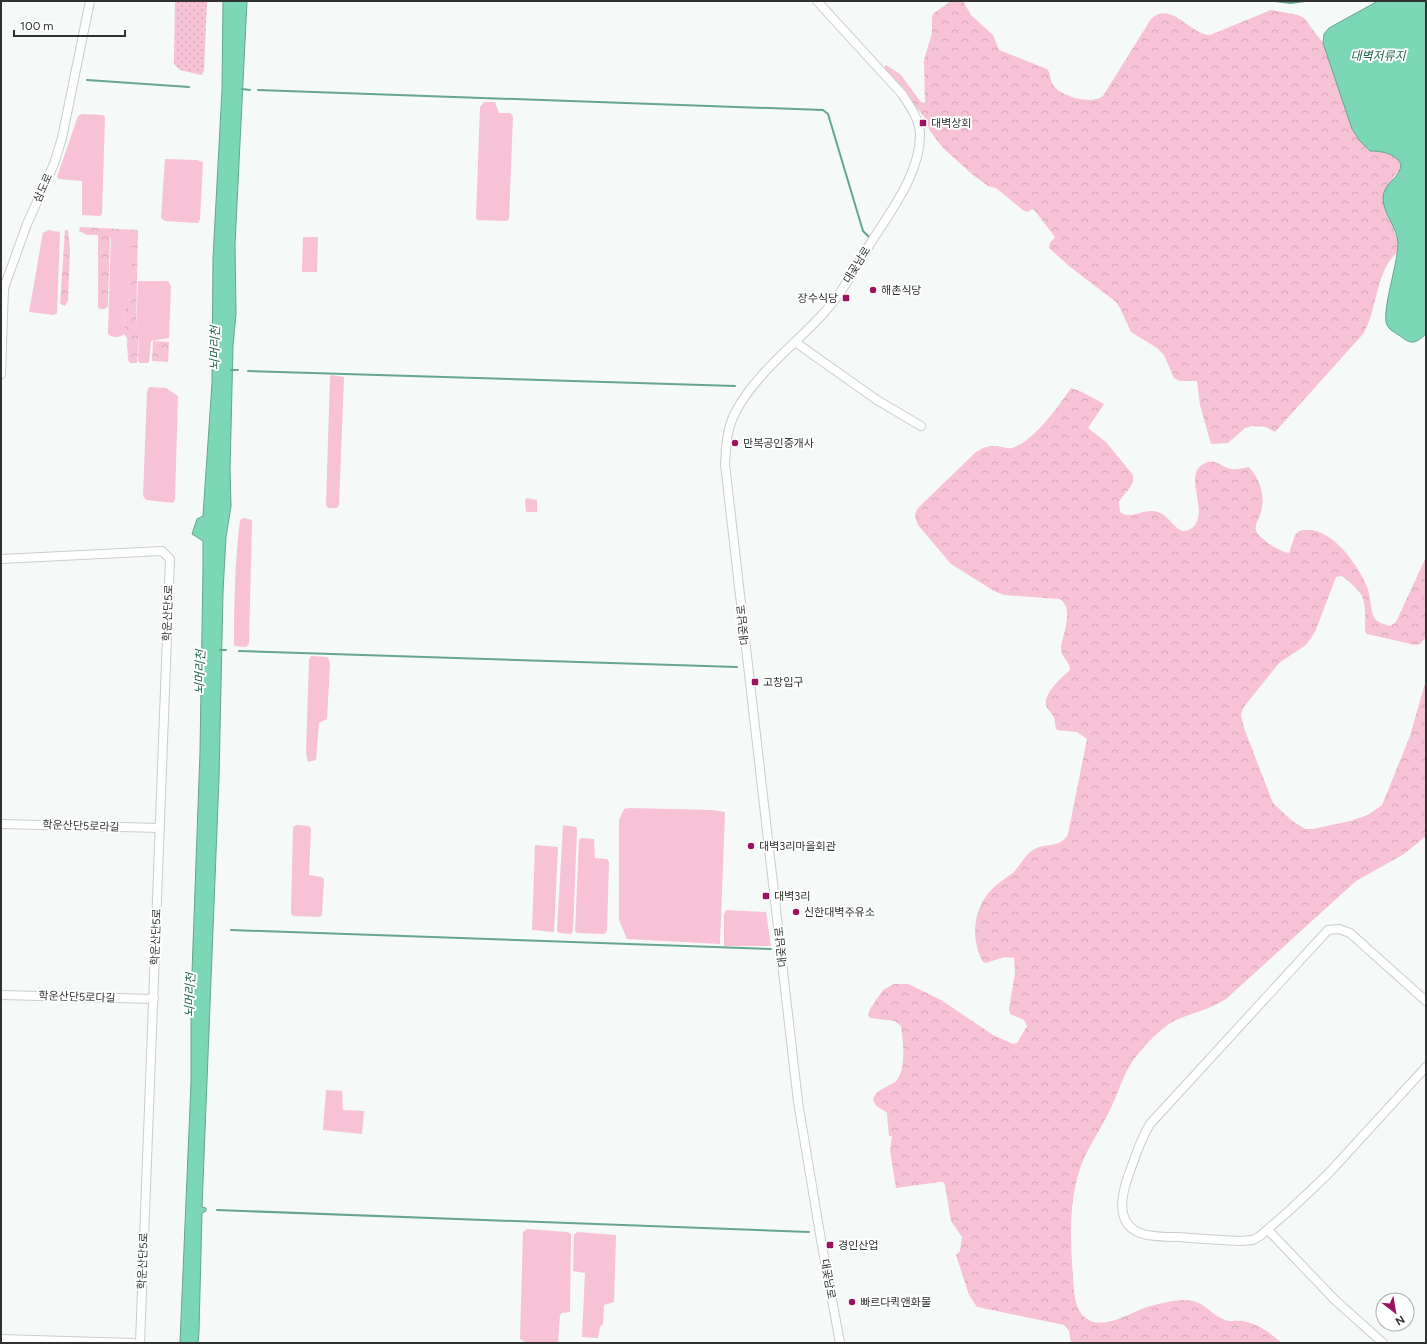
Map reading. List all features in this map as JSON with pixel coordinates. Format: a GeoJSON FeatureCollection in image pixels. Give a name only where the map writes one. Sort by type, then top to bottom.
{"type":"FeatureCollection","features":[{"type":"Feature","properties":{"kind":"street","name":"삼도로"},"geometry":{"type":"LineString","coordinates":[[1,374],[4,288],[27,224],[54,164],[62,138],[90,1]]}},
{"type":"Feature","properties":{"kind":"street","name":"대곶남로"},"geometry":{"type":"LineString","coordinates":[[817,1],[902,94],[910,106],[918,124],[919,146],[914,166],[901,194],[840,293],[820,317],[754,385],[734,413],[727,437],[725,464],[798,1102],[840,1343]]}},
{"type":"Feature","properties":{"kind":"street"},"geometry":{"type":"LineString","coordinates":[[795,342],[877,400],[921,426]]}},
{"type":"Feature","properties":{"kind":"street","name":"학운산단5로"},"geometry":{"type":"LineString","coordinates":[[1,558],[162,551],[170,559],[140,1343]]}},
{"type":"Feature","properties":{"kind":"street","name":"학운산단5로라길"},"geometry":{"type":"LineString","coordinates":[[1,824],[160,828]]}},
{"type":"Feature","properties":{"kind":"street"},"geometry":{"type":"LineString","coordinates":[[1426,1002],[1350,933],[1339,928],[1328,930],[1315,942],[1150,1124],[1143,1137],[1121,1198],[1124,1218],[1133,1228],[1143,1234],[1154,1236],[1240,1241],[1253,1240],[1268,1230],[1328,1174],[1426,1066]]}},
{"type":"Feature","properties":{"kind":"street","name":"학운산단5로다길"},"geometry":{"type":"LineString","coordinates":[[1,995],[154,999]]}},
{"type":"Feature","properties":{"kind":"street"},"geometry":{"type":"LineString","coordinates":[[1268,1230],[1335,1300],[1383,1343]]}},
{"type":"Feature","properties":{"kind":"street"},"geometry":{"type":"LineString","coordinates":[[1,1340],[133,1343]]}},
{"type":"Feature","properties":{"kind":"green space"},"geometry":{"type":"Polygon","coordinates":[[[175,1],[207,1],[204,71],[201,75],[180,70],[174,64],[175,1]]]}},
{"type":"Feature","properties":{"kind":"green space"},"geometry":{"type":"Polygon","coordinates":[[[951,1],[963,1],[971,15],[993,35],[999,50],[1047,69],[1050,73],[1052,84],[1058,90],[1070,96],[1085,100],[1098,99],[1103,96],[1151,19],[1159,14],[1166,13],[1173,15],[1194,29],[1210,35],[1271,10],[1298,15],[1304,18],[1323,43],[1352,129],[1369,151],[1378,151],[1391,155],[1401,164],[1399,171],[1393,177],[1386,208],[1398,242],[1398,252],[1385,269],[1372,314],[1363,334],[1275,432],[1266,427],[1252,426],[1245,428],[1228,443],[1211,444],[1200,405],[1197,381],[1180,381],[1174,378],[1164,355],[1157,348],[1131,332],[1116,302],[1069,266],[1049,248],[1050,243],[1055,237],[1035,211],[1032,209],[1028,212],[1024,211],[996,188],[988,186],[973,175],[943,148],[930,131],[925,118],[884,67],[886,65],[900,74],[921,102],[925,103],[924,60],[932,33],[932,17],[934,13],[951,1]]]}},
{"type":"Feature","properties":{"kind":"green space"},"geometry":{"type":"Polygon","coordinates":[[[484,102],[495,102],[499,113],[510,113],[513,116],[509,219],[507,221],[477,220],[476,217],[480,107],[484,102]]]}},
{"type":"Feature","properties":{"kind":"green space"},"geometry":{"type":"Polygon","coordinates":[[[82,114],[103,115],[105,117],[102,214],[100,216],[82,215],[82,181],[59,179],[57,177],[78,116],[82,114]]]}},
{"type":"Feature","properties":{"kind":"green space"},"geometry":{"type":"Polygon","coordinates":[[[165,159],[197,160],[203,162],[200,219],[198,223],[165,221],[161,218],[165,159]]]}},
{"type":"Feature","properties":{"kind":"green space"},"geometry":{"type":"Polygon","coordinates":[[[80,227],[138,230],[136,327],[139,332],[137,363],[130,363],[128,360],[127,338],[124,334],[125,298],[127,294],[110,236],[108,307],[99,309],[98,235],[87,235],[79,231],[80,227]]]}},
{"type":"Feature","properties":{"kind":"green space"},"geometry":{"type":"Polygon","coordinates":[[[48,230],[60,232],[57,313],[54,315],[29,312],[43,233],[48,230]]]}},
{"type":"Feature","properties":{"kind":"green space"},"geometry":{"type":"Polygon","coordinates":[[[65,230],[68,230],[70,249],[68,301],[65,306],[60,304],[65,230]]]}},
{"type":"Feature","properties":{"kind":"green space"},"geometry":{"type":"Polygon","coordinates":[[[111,233],[133,234],[131,289],[125,298],[124,334],[116,337],[108,334],[111,233]]]}},
{"type":"Feature","properties":{"kind":"green space"},"geometry":{"type":"Polygon","coordinates":[[[303,237],[318,237],[317,272],[302,272],[303,237]]]}},
{"type":"Feature","properties":{"kind":"green space"},"geometry":{"type":"Polygon","coordinates":[[[138,281],[168,281],[171,286],[169,338],[151,341],[148,363],[140,363],[138,361],[139,333],[136,327],[138,281]]]}},
{"type":"Feature","properties":{"kind":"green space"},"geometry":{"type":"Polygon","coordinates":[[[153,341],[169,342],[168,362],[152,361],[153,341]]]}},
{"type":"Feature","properties":{"kind":"green space"},"geometry":{"type":"Polygon","coordinates":[[[331,375],[344,377],[339,505],[337,508],[328,508],[326,505],[331,375]]]}},
{"type":"Feature","properties":{"kind":"green space"},"geometry":{"type":"Polygon","coordinates":[[[149,387],[166,388],[178,396],[175,499],[173,503],[146,500],[143,496],[147,392],[149,387]]]}},
{"type":"Feature","properties":{"kind":"green space"},"geometry":{"type":"Polygon","coordinates":[[[1071,388],[1104,404],[1088,428],[1106,442],[1133,475],[1131,486],[1119,502],[1120,512],[1124,514],[1133,515],[1147,511],[1158,512],[1181,530],[1189,530],[1195,525],[1198,518],[1199,509],[1195,483],[1198,468],[1209,462],[1215,462],[1231,469],[1249,467],[1257,478],[1262,496],[1262,508],[1256,526],[1257,533],[1272,546],[1289,553],[1295,535],[1299,531],[1310,530],[1321,533],[1331,539],[1357,567],[1367,587],[1375,619],[1390,626],[1396,622],[1426,557],[1426,637],[1420,644],[1415,645],[1367,634],[1365,631],[1365,605],[1361,594],[1342,576],[1336,577],[1315,632],[1306,645],[1279,663],[1243,708],[1241,715],[1244,728],[1273,803],[1291,820],[1305,829],[1313,829],[1350,821],[1368,815],[1382,805],[1410,736],[1426,680],[1426,836],[1404,854],[1356,881],[1226,999],[1208,1008],[1172,1022],[1151,1039],[1132,1062],[1124,1076],[1108,1114],[1084,1158],[1075,1187],[1071,1217],[1074,1288],[1079,1311],[1087,1319],[1101,1323],[1108,1322],[1153,1305],[1173,1301],[1189,1300],[1201,1304],[1225,1320],[1243,1321],[1254,1324],[1269,1332],[1282,1343],[1071,1343],[1069,1331],[1064,1325],[977,1307],[969,1295],[956,1255],[960,1251],[962,1237],[951,1221],[945,1185],[943,1182],[939,1182],[896,1188],[890,1150],[892,1136],[889,1136],[887,1113],[877,1106],[873,1099],[879,1091],[895,1082],[899,1077],[903,1064],[901,1026],[895,1021],[870,1018],[868,1015],[870,1009],[883,990],[894,984],[908,984],[941,1000],[993,1035],[1013,1044],[1017,1043],[1027,1026],[1024,1020],[1010,1014],[1009,1009],[1015,973],[1014,958],[1004,957],[986,963],[983,962],[976,942],[976,921],[982,902],[988,894],[995,886],[1013,873],[1030,852],[1043,846],[1057,844],[1065,839],[1068,834],[1087,739],[1077,732],[1057,730],[1054,718],[1047,708],[1046,703],[1049,692],[1070,670],[1070,667],[1061,650],[1067,621],[1066,608],[1064,603],[1059,599],[1004,595],[994,591],[951,564],[918,525],[915,515],[920,506],[976,452],[989,446],[1011,448],[1023,443],[1038,430],[1071,388]]]}},
{"type":"Feature","properties":{"kind":"green space"},"geometry":{"type":"Polygon","coordinates":[[[527,498],[537,500],[537,512],[526,512],[525,500],[527,498]]]}},
{"type":"Feature","properties":{"kind":"green space"},"geometry":{"type":"Polygon","coordinates":[[[243,518],[252,520],[249,644],[246,647],[234,646],[237,551],[240,520],[243,518]]]}},
{"type":"Feature","properties":{"kind":"green space"},"geometry":{"type":"Polygon","coordinates":[[[311,656],[328,657],[330,664],[327,719],[319,723],[316,760],[308,762],[306,753],[309,659],[311,656]]]}},
{"type":"Feature","properties":{"kind":"green space"},"geometry":{"type":"Polygon","coordinates":[[[624,809],[712,810],[725,812],[720,944],[627,939],[619,920],[619,820],[624,809]]]}},
{"type":"Feature","properties":{"kind":"green space"},"geometry":{"type":"Polygon","coordinates":[[[296,825],[309,826],[311,829],[309,875],[324,879],[322,915],[320,917],[294,916],[291,914],[293,827],[296,825]]]}},
{"type":"Feature","properties":{"kind":"green space"},"geometry":{"type":"Polygon","coordinates":[[[563,825],[576,827],[577,829],[573,931],[571,934],[559,933],[557,931],[563,825]]]}},
{"type":"Feature","properties":{"kind":"green space"},"geometry":{"type":"Polygon","coordinates":[[[581,838],[594,839],[595,858],[607,859],[609,862],[607,931],[604,934],[577,933],[575,931],[579,840],[581,838]]]}},
{"type":"Feature","properties":{"kind":"green space"},"geometry":{"type":"Polygon","coordinates":[[[535,845],[558,847],[554,932],[532,930],[535,845]]]}},
{"type":"Feature","properties":{"kind":"green space"},"geometry":{"type":"Polygon","coordinates":[[[726,910],[766,912],[771,946],[724,946],[724,915],[726,910]]]}},
{"type":"Feature","properties":{"kind":"green space"},"geometry":{"type":"Polygon","coordinates":[[[326,1090],[342,1091],[343,1110],[364,1111],[362,1134],[323,1130],[326,1090]]]}},
{"type":"Feature","properties":{"kind":"green space"},"geometry":{"type":"Polygon","coordinates":[[[527,1229],[567,1232],[571,1234],[570,1312],[562,1313],[560,1315],[558,1343],[527,1343],[520,1339],[523,1232],[527,1229]]]}},
{"type":"Feature","properties":{"kind":"green space"},"geometry":{"type":"Polygon","coordinates":[[[577,1232],[616,1235],[614,1302],[604,1305],[603,1324],[600,1327],[598,1338],[582,1337],[585,1273],[573,1271],[574,1235],[577,1232]]]}},
{"type":"Feature","properties":{"kind":"water","name":"뇌머리천"},"geometry":{"type":"Polygon","coordinates":[[[223,1],[247,1],[235,244],[236,314],[233,346],[230,470],[231,506],[226,537],[223,592],[219,778],[202,1207],[206,1208],[206,1211],[202,1213],[199,1331],[198,1343],[180,1343],[191,1083],[191,1000],[200,752],[203,567],[203,541],[192,534],[197,519],[203,516],[212,383],[213,258],[222,90],[223,1]]]}},
{"type":"Feature","properties":{"kind":"water","name":"대벽저류지"},"geometry":{"type":"Polygon","coordinates":[[[1378,1],[1426,1],[1426,334],[1415,342],[1410,342],[1390,329],[1387,325],[1386,319],[1386,310],[1398,244],[1396,232],[1385,210],[1383,198],[1386,188],[1398,173],[1401,164],[1391,155],[1379,151],[1370,151],[1360,141],[1352,129],[1323,43],[1324,34],[1329,28],[1378,1]]]}},
{"type":"Feature","properties":{"kind":"waterway"},"geometry":{"type":"LineString","coordinates":[[1275,1],[1291,3],[1305,1]]}},
{"type":"Feature","properties":{"kind":"waterway"},"geometry":{"type":"LineString","coordinates":[[87,80],[189,87]]}},
{"type":"Feature","properties":{"kind":"waterway"},"geometry":{"type":"LineString","coordinates":[[242,89],[250,90]]}},
{"type":"Feature","properties":{"kind":"waterway"},"geometry":{"type":"LineString","coordinates":[[258,90],[823,110],[828,114],[863,231],[869,237]]}},
{"type":"Feature","properties":{"kind":"waterway"},"geometry":{"type":"LineString","coordinates":[[231,370],[238,370]]}},
{"type":"Feature","properties":{"kind":"waterway"},"geometry":{"type":"LineString","coordinates":[[248,371],[735,386]]}},
{"type":"Feature","properties":{"kind":"waterway"},"geometry":{"type":"LineString","coordinates":[[220,650],[226,650]]}},
{"type":"Feature","properties":{"kind":"waterway"},"geometry":{"type":"LineString","coordinates":[[239,651],[737,667]]}},
{"type":"Feature","properties":{"kind":"waterway"},"geometry":{"type":"LineString","coordinates":[[231,930],[771,949]]}},
{"type":"Feature","properties":{"kind":"waterway"},"geometry":{"type":"LineString","coordinates":[[217,1210],[809,1232]]}},
{"type":"Feature","properties":{"kind":"place","name":"대벽상회"},"geometry":{"type":"Point","coordinates":[923,123]}},
{"type":"Feature","properties":{"kind":"place","name":"해촌식당"},"geometry":{"type":"Point","coordinates":[873,290]}},
{"type":"Feature","properties":{"kind":"place","name":"장수식당"},"geometry":{"type":"Point","coordinates":[846,298]}},
{"type":"Feature","properties":{"kind":"place","name":"만복공인중개사"},"geometry":{"type":"Point","coordinates":[735,443]}},
{"type":"Feature","properties":{"kind":"place","name":"고창입구"},"geometry":{"type":"Point","coordinates":[755,682]}},
{"type":"Feature","properties":{"kind":"place","name":"대벽3리마을회관"},"geometry":{"type":"Point","coordinates":[751,846]}},
{"type":"Feature","properties":{"kind":"place","name":"대벽3리"},"geometry":{"type":"Point","coordinates":[766,896]}},
{"type":"Feature","properties":{"kind":"place","name":"신한대벽주유소"},"geometry":{"type":"Point","coordinates":[796,912]}},
{"type":"Feature","properties":{"kind":"place","name":"경인산업"},"geometry":{"type":"Point","coordinates":[830,1245]}},
{"type":"Feature","properties":{"kind":"place","name":"빠르다퀵앤화물"},"geometry":{"type":"Point","coordinates":[852,1302]}}]}
